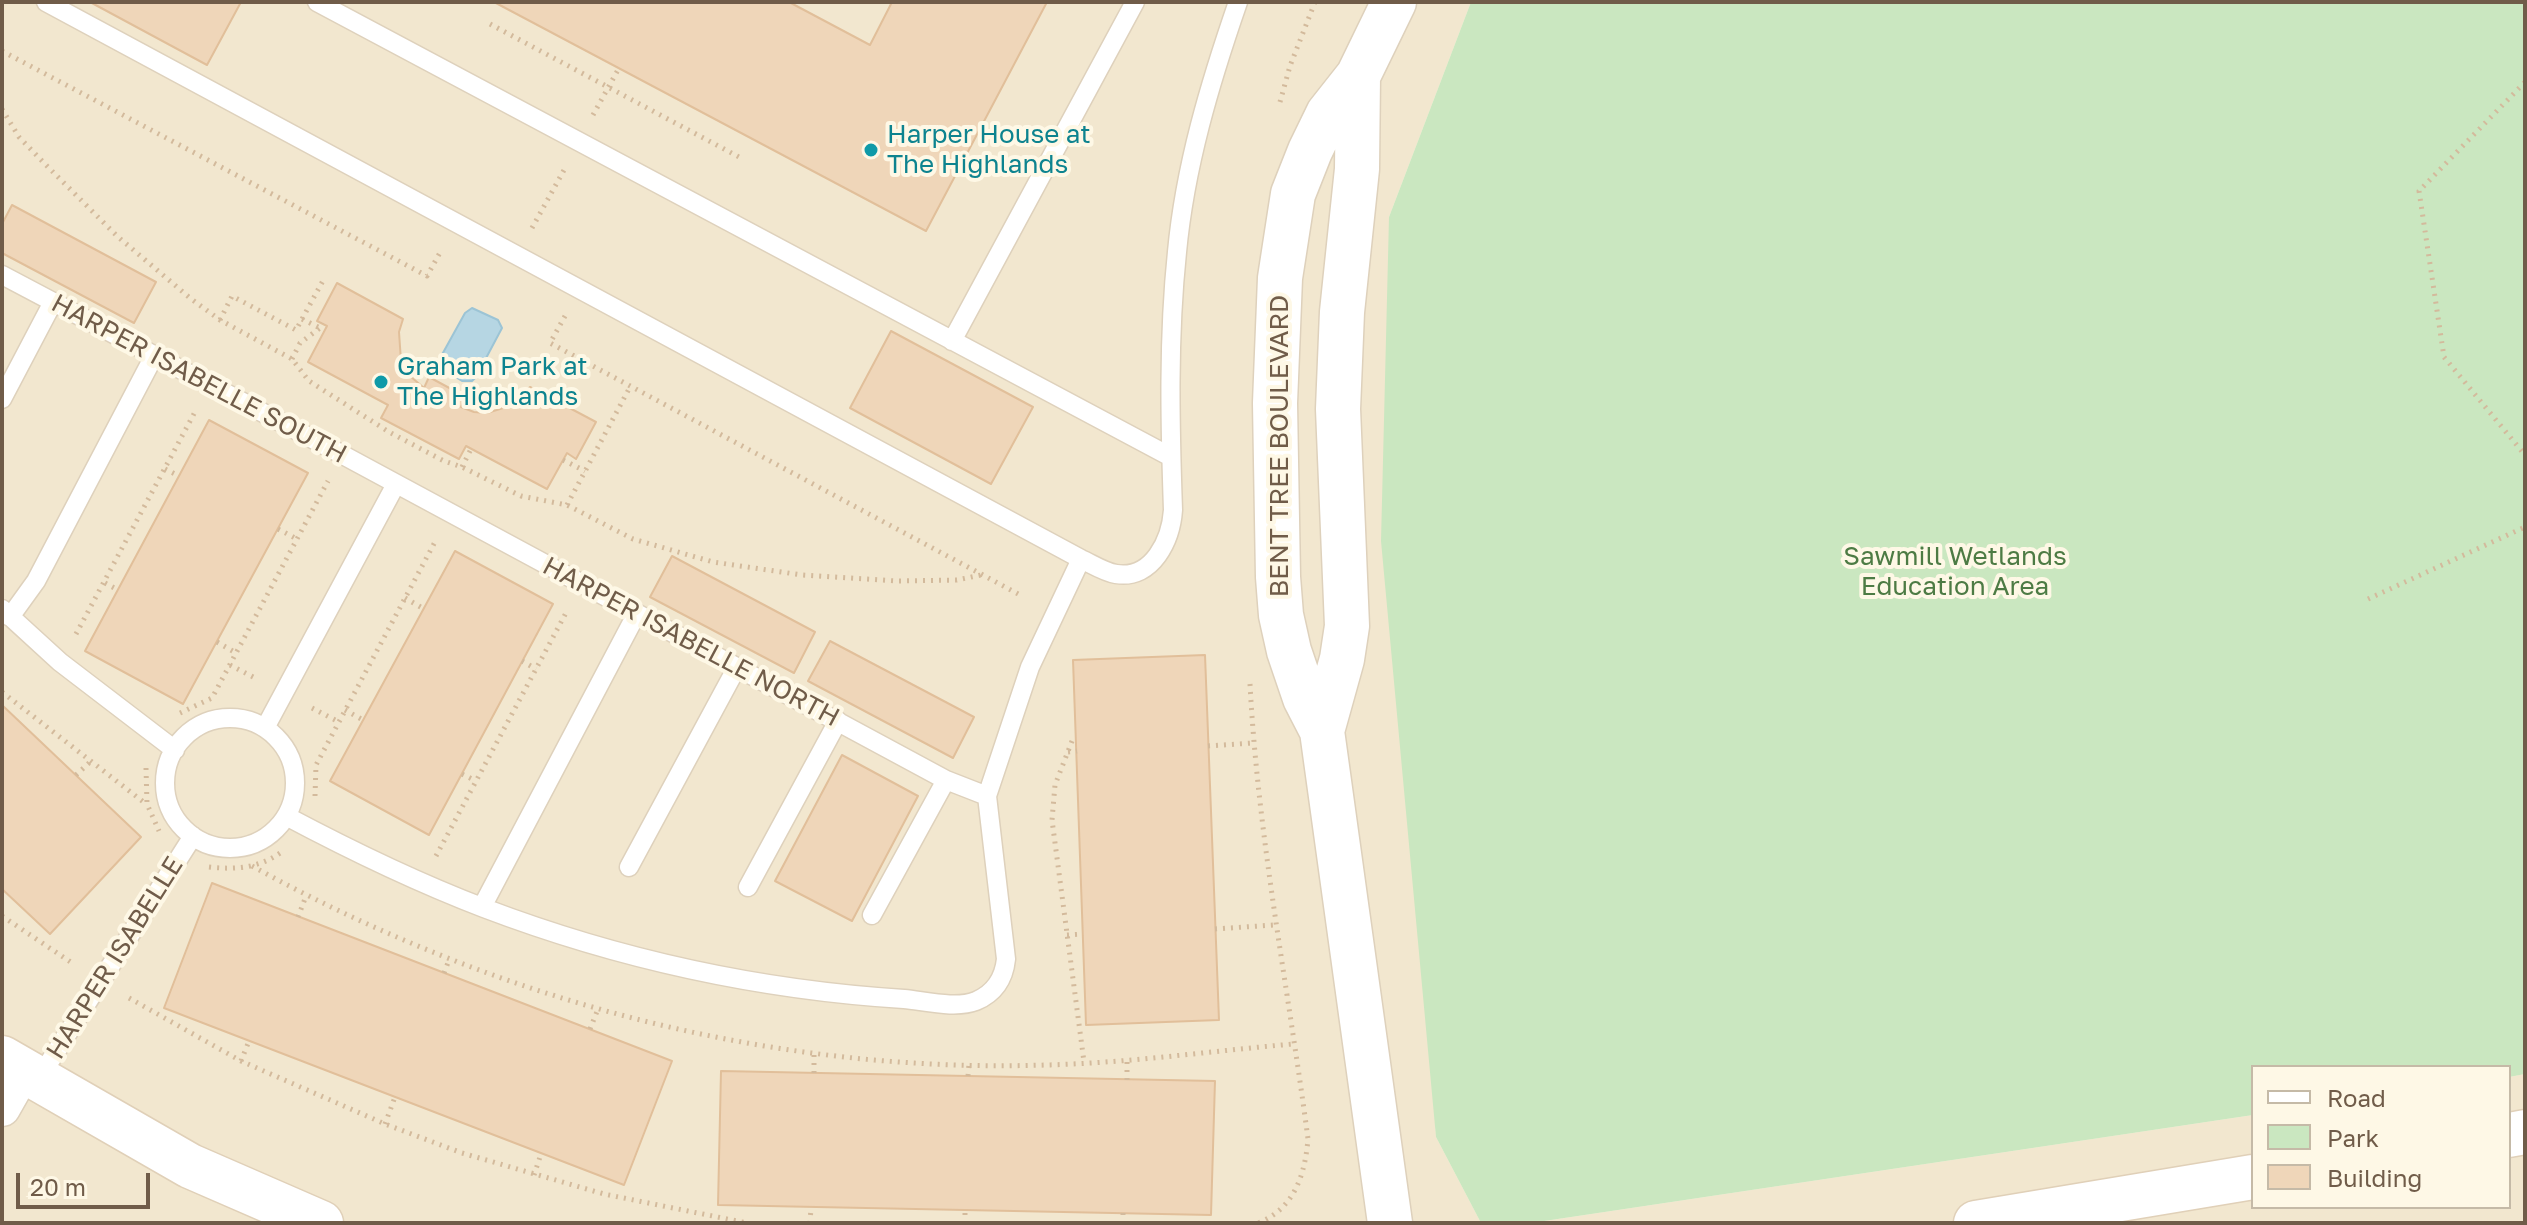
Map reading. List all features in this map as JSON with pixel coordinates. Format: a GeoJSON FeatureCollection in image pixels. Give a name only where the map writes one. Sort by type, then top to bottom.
{"type":"FeatureCollection","features":[{"type":"Feature","properties":{"kind":"street","name":"BENT TREE BOULEVARD"},"geometry":{"type":"LineString","coordinates":[[1390,1223],[1322,731],[1305,698],[1289,651],[1280,603],[1275,403],[1280,278],[1293,194],[1328,114],[1358,76],[1394,2]]}},
{"type":"Feature","properties":{"kind":"street","name":"BENT TREE BOULEVARD"},"geometry":{"type":"LineString","coordinates":[[1322,731],[1342,659],[1347,626],[1338,409],[1342,312],[1357,169],[1358,76]]}},
{"type":"Feature","properties":{"kind":"street"},"geometry":{"type":"LineString","coordinates":[[16,1079],[190,1166],[321,1223]]}},
{"type":"Feature","properties":{"kind":"street"},"geometry":{"type":"LineString","coordinates":[[1976,1223],[2251,1177]]}},
{"type":"Feature","properties":{"kind":"lane"},"geometry":{"type":"LineString","coordinates":[[46,2],[1081,559],[1122,574],[1142,569],[1160,554],[1173,522],[1170,357],[1177,249],[1201,119],[1238,2]]}},
{"type":"Feature","properties":{"kind":"lane"},"geometry":{"type":"LineString","coordinates":[[317,2],[1171,457]]}},
{"type":"Feature","properties":{"kind":"lane"},"geometry":{"type":"LineString","coordinates":[[952,341],[1135,2]]}},
{"type":"Feature","properties":{"kind":"lane","name":"HARPER ISABELLE SOUTH"},"geometry":{"type":"LineString","coordinates":[[2,275],[396,484]]}},
{"type":"Feature","properties":{"kind":"lane"},"geometry":{"type":"LineString","coordinates":[[2,399],[53,302]]}},
{"type":"Feature","properties":{"kind":"lane"},"geometry":{"type":"LineString","coordinates":[[154,356],[36,581],[6,613],[60,662],[175,750],[190,732],[218,719],[247,720],[265,728],[280,741],[294,767],[295,787],[286,816],[369,858],[482,907],[578,941],[705,972],[852,996],[973,1002],[997,986],[1005,970],[1006,959],[987,796],[1030,667],[1081,559]]}},
{"type":"Feature","properties":{"kind":"lane"},"geometry":{"type":"LineString","coordinates":[[265,728],[396,484]]}},
{"type":"Feature","properties":{"kind":"lane","name":"HARPER ISABELLE NORTH"},"geometry":{"type":"LineString","coordinates":[[396,484],[946,780],[987,796]]}},
{"type":"Feature","properties":{"kind":"lane"},"geometry":{"type":"LineString","coordinates":[[482,907],[637,613]]}},
{"type":"Feature","properties":{"kind":"lane"},"geometry":{"type":"LineString","coordinates":[[629,867],[737,667]]}},
{"type":"Feature","properties":{"kind":"lane"},"geometry":{"type":"LineString","coordinates":[[748,887],[838,721]]}},
{"type":"Feature","properties":{"kind":"lane","name":"HARPER ISABELLE"},"geometry":{"type":"LineString","coordinates":[[175,750],[166,776],[167,797],[175,816],[193,836],[216,846],[246,846],[273,832],[286,816]]}},
{"type":"Feature","properties":{"kind":"lane"},"geometry":{"type":"LineString","coordinates":[[872,915],[946,780]]}},
{"type":"Feature","properties":{"kind":"lane","name":"HARPER ISABELLE"},"geometry":{"type":"LineString","coordinates":[[16,1079],[193,836]]}},
{"type":"Feature","properties":{"kind":"path"},"geometry":{"type":"LineString","coordinates":[[490,24],[739,157]]}},
{"type":"Feature","properties":{"kind":"path"},"geometry":{"type":"LineString","coordinates":[[2,51],[427,276],[444,245]]}},
{"type":"Feature","properties":{"kind":"path"},"geometry":{"type":"LineString","coordinates":[[2525,82],[2419,191],[2444,357],[2525,455]]}},
{"type":"Feature","properties":{"kind":"path"},"geometry":{"type":"LineString","coordinates":[[2,109],[28,147],[117,236],[168,281],[220,320],[292,359],[309,381],[389,432],[444,461],[521,496],[567,505],[633,539],[745,569],[919,582],[957,580],[982,574]]}},
{"type":"Feature","properties":{"kind":"path"},"geometry":{"type":"LineString","coordinates":[[220,320],[232,296],[296,330],[325,277]]}},
{"type":"Feature","properties":{"kind":"path"},"geometry":{"type":"LineString","coordinates":[[567,311],[550,343],[1022,596]]}},
{"type":"Feature","properties":{"kind":"path"},"geometry":{"type":"LineString","coordinates":[[292,359],[300,343],[321,326],[302,319]]}},
{"type":"Feature","properties":{"kind":"path"},"geometry":{"type":"LineString","coordinates":[[60,662],[209,384]]}},
{"type":"Feature","properties":{"kind":"path"},"geometry":{"type":"LineString","coordinates":[[567,505],[630,387]]}},
{"type":"Feature","properties":{"kind":"path"},"geometry":{"type":"LineString","coordinates":[[462,467],[471,449]]}},
{"type":"Feature","properties":{"kind":"path"},"geometry":{"type":"LineString","coordinates":[[563,460],[585,471]]}},
{"type":"Feature","properties":{"kind":"path"},"geometry":{"type":"LineString","coordinates":[[165,469],[179,476]]}},
{"type":"Feature","properties":{"kind":"path"},"geometry":{"type":"LineString","coordinates":[[175,717],[186,708],[212,698],[332,473]]}},
{"type":"Feature","properties":{"kind":"path"},"geometry":{"type":"LineString","coordinates":[[2368,599],[2525,527]]}},
{"type":"Feature","properties":{"kind":"path"},"geometry":{"type":"LineString","coordinates":[[278,529],[297,539]]}},
{"type":"Feature","properties":{"kind":"path"},"geometry":{"type":"LineString","coordinates":[[315,800],[316,765],[437,540]]}},
{"type":"Feature","properties":{"kind":"path"},"geometry":{"type":"LineString","coordinates":[[105,583],[118,590]]}},
{"type":"Feature","properties":{"kind":"path"},"geometry":{"type":"LineString","coordinates":[[422,881],[582,583]]}},
{"type":"Feature","properties":{"kind":"path"},"geometry":{"type":"LineString","coordinates":[[405,598],[424,609]]}},
{"type":"Feature","properties":{"kind":"path"},"geometry":{"type":"LineString","coordinates":[[217,642],[236,653]]}},
{"type":"Feature","properties":{"kind":"path"},"geometry":{"type":"LineString","coordinates":[[522,661],[536,669]]}},
{"type":"Feature","properties":{"kind":"path"},"geometry":{"type":"LineString","coordinates":[[2,692],[147,804]]}},
{"type":"Feature","properties":{"kind":"path"},"geometry":{"type":"LineString","coordinates":[[345,710],[363,720]]}},
{"type":"Feature","properties":{"kind":"path"},"geometry":{"type":"LineString","coordinates":[[1072,741],[1055,785],[1052,807],[1084,1062]]}},
{"type":"Feature","properties":{"kind":"path"},"geometry":{"type":"LineString","coordinates":[[1208,746],[1253,743]]}},
{"type":"Feature","properties":{"kind":"path"},"geometry":{"type":"LineString","coordinates":[[1068,752],[1077,751]]}},
{"type":"Feature","properties":{"kind":"path"},"geometry":{"type":"LineString","coordinates":[[76,775],[90,762]]}},
{"type":"Feature","properties":{"kind":"path"},"geometry":{"type":"LineString","coordinates":[[147,763],[144,776],[147,804],[159,831]]}},
{"type":"Feature","properties":{"kind":"path"},"geometry":{"type":"LineString","coordinates":[[462,774],[476,781]]}},
{"type":"Feature","properties":{"kind":"path"},"geometry":{"type":"LineString","coordinates":[[209,867],[240,869],[254,866],[284,850]]}},
{"type":"Feature","properties":{"kind":"path"},"geometry":{"type":"LineString","coordinates":[[298,917],[306,896]]}},
{"type":"Feature","properties":{"kind":"path"},"geometry":{"type":"LineString","coordinates":[[2,916],[74,966]]}},
{"type":"Feature","properties":{"kind":"path"},"geometry":{"type":"LineString","coordinates":[[1215,929],[1274,925]]}},
{"type":"Feature","properties":{"kind":"path"},"geometry":{"type":"LineString","coordinates":[[1067,935],[1083,934]]}},
{"type":"Feature","properties":{"kind":"path"},"geometry":{"type":"LineString","coordinates":[[444,973],[449,960]]}},
{"type":"Feature","properties":{"kind":"path"},"geometry":{"type":"LineString","coordinates":[[129,999],[241,1061],[385,1124],[462,1153],[604,1194],[747,1223]]}},
{"type":"Feature","properties":{"kind":"path"},"geometry":{"type":"LineString","coordinates":[[590,1029],[598,1009]]}},
{"type":"Feature","properties":{"kind":"path"},"geometry":{"type":"LineString","coordinates":[[241,1061],[249,1041]]}},
{"type":"Feature","properties":{"kind":"path"},"geometry":{"type":"LineString","coordinates":[[814,1052],[814,1073]]}},
{"type":"Feature","properties":{"kind":"path"},"geometry":{"type":"LineString","coordinates":[[1127,1058],[1127,1080]]}},
{"type":"Feature","properties":{"kind":"path"},"geometry":{"type":"LineString","coordinates":[[968,1076],[969,1064]]}},
{"type":"Feature","properties":{"kind":"path"},"geometry":{"type":"LineString","coordinates":[[385,1124],[395,1097]]}},
{"type":"Feature","properties":{"kind":"path"},"geometry":{"type":"LineString","coordinates":[[534,1175],[541,1154]]}},
{"type":"Feature","properties":{"kind":"path"},"geometry":{"type":"LineString","coordinates":[[810,1223],[811,1207]]}},
{"type":"Feature","properties":{"kind":"path"},"geometry":{"type":"LineString","coordinates":[[965,1210],[965,1223]]}},
{"type":"Feature","properties":{"kind":"path"},"geometry":{"type":"LineString","coordinates":[[1123,1213],[1123,1223]]}},
{"type":"Feature","properties":{"kind":"shaded area"},"geometry":{"type":"Polygon","coordinates":[[[2,2],[1471,2],[1389,217],[1436,1137],[1481,1223],[2,1223],[2,2]]]}},
{"type":"Feature","properties":{"kind":"shaded area"},"geometry":{"type":"Polygon","coordinates":[[[2525,1074],[2525,1223],[1531,1223],[2251,1115],[2251,1209],[2511,1209],[2511,1077],[2525,1074]]]}},
{"type":"Feature","properties":{"kind":"green space","name":"Sawmill Wetlands Education Area"},"geometry":{"type":"Polygon","coordinates":[[[1471,2],[2525,2],[2525,1074],[2511,1077],[2511,1065],[2251,1065],[2251,1115],[1531,1223],[1481,1223],[1436,1137],[1381,541],[1389,217],[1471,2]]]}},
{"type":"Feature","properties":{"kind":"water"},"geometry":{"type":"Polygon","coordinates":[[[472,308],[498,320],[502,328],[476,377],[472,381],[462,381],[441,368],[439,360],[465,313],[472,308]]]}},
{"type":"Feature","properties":{"kind":"building"},"geometry":{"type":"Polygon","coordinates":[[[90,2],[241,2],[207,65],[90,2]]]}},
{"type":"Feature","properties":{"kind":"building","name":"Harper House at The Highlands"},"geometry":{"type":"Polygon","coordinates":[[[494,2],[789,2],[870,45],[892,2],[1047,2],[926,231],[494,2]]]}},
{"type":"Feature","properties":{"kind":"building"},"geometry":{"type":"Polygon","coordinates":[[[12,205],[156,282],[134,323],[2,253],[2,224],[12,205]]]}},
{"type":"Feature","properties":{"kind":"building","name":"Graham Park at The Highlands"},"geometry":{"type":"Polygon","coordinates":[[[337,283],[403,319],[399,332],[401,361],[410,376],[424,388],[429,377],[466,397],[461,407],[487,413],[513,405],[530,387],[596,422],[576,459],[567,453],[547,489],[466,446],[459,459],[381,418],[388,405],[308,362],[327,326],[317,321],[337,283]]]}},
{"type":"Feature","properties":{"kind":"building"},"geometry":{"type":"Polygon","coordinates":[[[891,331],[1033,407],[991,484],[850,408],[891,331]]]}},
{"type":"Feature","properties":{"kind":"building"},"geometry":{"type":"Polygon","coordinates":[[[209,420],[308,473],[183,704],[85,651],[209,420]]]}},
{"type":"Feature","properties":{"kind":"building"},"geometry":{"type":"Polygon","coordinates":[[[455,551],[553,604],[429,835],[330,781],[455,551]]]}},
{"type":"Feature","properties":{"kind":"building"},"geometry":{"type":"Polygon","coordinates":[[[672,556],[815,632],[794,673],[650,597],[672,556]]]}},
{"type":"Feature","properties":{"kind":"building"},"geometry":{"type":"Polygon","coordinates":[[[830,641],[974,717],[953,758],[808,681],[830,641]]]}},
{"type":"Feature","properties":{"kind":"building"},"geometry":{"type":"Polygon","coordinates":[[[1205,655],[1219,1020],[1086,1025],[1073,660],[1205,655]]]}},
{"type":"Feature","properties":{"kind":"building"},"geometry":{"type":"Polygon","coordinates":[[[2,705],[141,837],[50,934],[2,889],[2,705]]]}},
{"type":"Feature","properties":{"kind":"building"},"geometry":{"type":"Polygon","coordinates":[[[842,755],[918,796],[852,921],[775,881],[842,755]]]}},
{"type":"Feature","properties":{"kind":"building"},"geometry":{"type":"Polygon","coordinates":[[[212,883],[672,1061],[624,1185],[164,1008],[212,883]]]}},
{"type":"Feature","properties":{"kind":"building"},"geometry":{"type":"Polygon","coordinates":[[[721,1071],[1215,1081],[1211,1215],[718,1205],[721,1071]]]}},
{"type":"Feature","properties":{"kind":"place","name":"Harper House at The Highlands"},"geometry":{"type":"Point","coordinates":[871,150]}},
{"type":"Feature","properties":{"kind":"place","name":"Graham Park at The Highlands"},"geometry":{"type":"Point","coordinates":[381,382]}}]}
